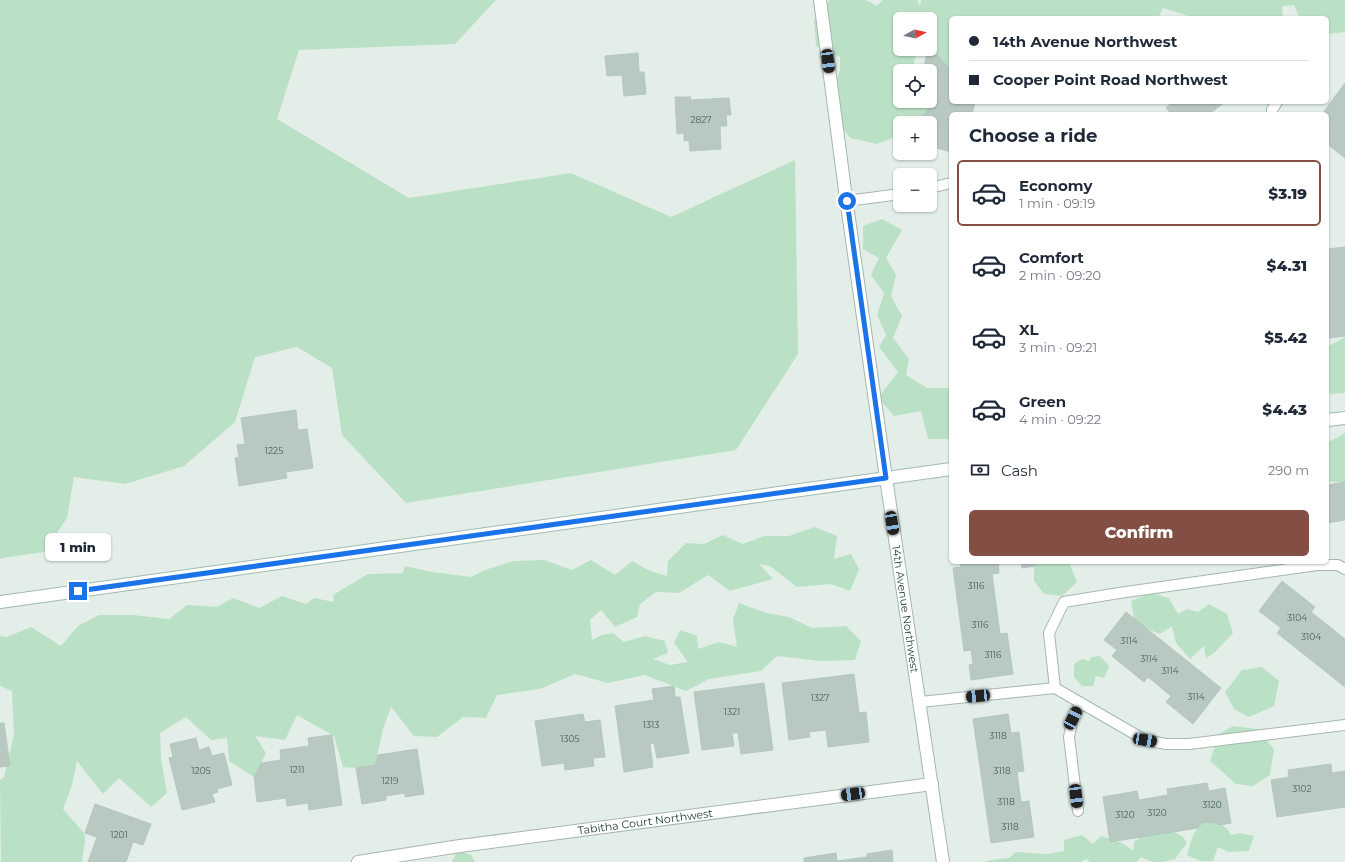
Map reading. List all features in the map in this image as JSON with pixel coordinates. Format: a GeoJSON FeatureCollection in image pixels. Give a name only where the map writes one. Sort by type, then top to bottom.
{"type":"FeatureCollection","features":[{"type":"Feature","properties":{"kind":"street","name":"14th Avenue Northwest"},"geometry":{"type":"LineString","coordinates":[[820,0],[886,478],[943,862]]}},
{"type":"Feature","properties":{"kind":"street"},"geometry":{"type":"LineString","coordinates":[[1329,420],[1345,418]]}},
{"type":"Feature","properties":{"kind":"street"},"geometry":{"type":"LineString","coordinates":[[0,602],[949,469]]}},
{"type":"Feature","properties":{"kind":"street","name":"Tabitha Court Northwest"},"geometry":{"type":"LineString","coordinates":[[358,862],[460,846],[932,784]]}},
{"type":"Feature","properties":{"kind":"lane"},"geometry":{"type":"LineString","coordinates":[[937,186],[949,183]]}},
{"type":"Feature","properties":{"kind":"lane"},"geometry":{"type":"LineString","coordinates":[[847,201],[893,195]]}},
{"type":"Feature","properties":{"kind":"lane"},"geometry":{"type":"LineString","coordinates":[[1055,688],[1049,633],[1064,602],[1317,565],[1338,565],[1345,569]]}},
{"type":"Feature","properties":{"kind":"lane"},"geometry":{"type":"LineString","coordinates":[[920,702],[1055,688],[1145,740],[1166,744],[1189,744],[1345,725]]}},
{"type":"Feature","properties":{"kind":"lane"},"geometry":{"type":"LineString","coordinates":[[1078,811],[1069,737],[1073,718],[1081,703]]}},
{"type":"Feature","properties":{"kind":"green space"},"geometry":{"type":"Polygon","coordinates":[[[0,0],[496,0],[455,44],[299,50],[277,119],[409,198],[571,173],[671,217],[795,160],[798,354],[736,450],[406,503],[342,435],[332,368],[297,347],[255,357],[235,422],[184,466],[125,484],[74,477],[67,518],[44,552],[0,559],[0,0]]]}},
{"type":"Feature","properties":{"kind":"green space"},"geometry":{"type":"Polygon","coordinates":[[[830,0],[866,0],[877,6],[883,0],[917,0],[920,6],[921,0],[1345,0],[1345,32],[1329,34],[1329,16],[1299,16],[1294,5],[1282,6],[1283,16],[1189,16],[1163,8],[1159,16],[949,16],[949,68],[937,55],[937,12],[893,12],[893,56],[916,56],[914,64],[893,64],[893,108],[928,108],[928,110],[922,116],[893,116],[893,138],[877,144],[850,138],[827,106],[840,70],[840,57],[816,46],[814,20],[830,0]]]}},
{"type":"Feature","properties":{"kind":"green space"},"geometry":{"type":"Polygon","coordinates":[[[882,219],[902,230],[886,258],[896,275],[891,296],[902,316],[893,338],[909,359],[906,375],[927,388],[949,388],[949,439],[928,439],[921,411],[894,416],[878,398],[898,372],[879,347],[886,335],[877,315],[884,293],[871,275],[879,258],[863,249],[863,226],[882,219]]]}},
{"type":"Feature","properties":{"kind":"green space"},"geometry":{"type":"Polygon","coordinates":[[[1345,337],[1345,393],[1329,394],[1329,346],[1345,337]]]}},
{"type":"Feature","properties":{"kind":"green space"},"geometry":{"type":"Polygon","coordinates":[[[1345,433],[1345,483],[1329,481],[1329,442],[1345,433]]]}},
{"type":"Feature","properties":{"kind":"green space"},"geometry":{"type":"Polygon","coordinates":[[[815,527],[837,536],[834,559],[851,554],[859,569],[850,591],[831,584],[797,587],[770,566],[759,564],[773,579],[730,591],[708,575],[679,593],[656,592],[640,604],[637,617],[615,627],[601,610],[590,620],[592,640],[602,635],[613,633],[624,642],[645,636],[665,641],[668,653],[653,659],[670,665],[688,662],[674,643],[680,630],[697,636],[698,649],[719,642],[737,647],[733,620],[739,603],[766,613],[789,617],[812,628],[846,626],[861,641],[855,660],[820,661],[777,656],[761,671],[709,679],[686,691],[645,675],[608,683],[575,674],[540,689],[497,695],[486,718],[463,717],[437,737],[414,736],[391,707],[383,729],[375,765],[356,768],[343,767],[334,736],[297,715],[285,740],[255,736],[266,753],[254,777],[229,761],[227,738],[211,740],[186,717],[160,733],[161,758],[167,793],[151,807],[119,778],[103,794],[77,761],[72,785],[63,809],[84,833],[85,840],[82,862],[1,862],[0,780],[4,777],[14,734],[12,691],[0,686],[0,636],[7,637],[31,627],[61,646],[78,626],[99,615],[133,615],[169,619],[187,605],[217,607],[233,598],[259,608],[282,596],[306,604],[314,598],[334,602],[333,595],[368,574],[403,573],[405,566],[432,572],[471,577],[485,570],[514,561],[544,560],[572,570],[591,560],[615,575],[632,561],[648,570],[667,576],[668,561],[686,543],[704,544],[723,535],[743,544],[764,536],[789,536],[815,527]]]}},
{"type":"Feature","properties":{"kind":"green space"},"geometry":{"type":"Polygon","coordinates":[[[1036,564],[1070,564],[1077,582],[1062,596],[1044,594],[1034,581],[1034,566],[1036,564]]]}},
{"type":"Feature","properties":{"kind":"green space"},"geometry":{"type":"Polygon","coordinates":[[[1150,593],[1169,598],[1178,614],[1187,609],[1198,612],[1209,604],[1227,614],[1233,633],[1215,652],[1206,658],[1204,646],[1190,659],[1176,643],[1172,626],[1160,634],[1135,624],[1131,601],[1150,593]]]}},
{"type":"Feature","properties":{"kind":"green space"},"geometry":{"type":"Polygon","coordinates":[[[1100,656],[1109,666],[1104,678],[1096,676],[1093,686],[1082,686],[1074,677],[1074,664],[1082,659],[1090,661],[1091,657],[1100,656]]]}},
{"type":"Feature","properties":{"kind":"green space"},"geometry":{"type":"Polygon","coordinates":[[[1262,667],[1279,681],[1274,706],[1249,717],[1234,709],[1225,692],[1242,670],[1262,667]]]}},
{"type":"Feature","properties":{"kind":"green space"},"geometry":{"type":"Polygon","coordinates":[[[1233,726],[1257,729],[1274,749],[1270,775],[1253,786],[1236,784],[1210,761],[1219,734],[1233,726]]]}},
{"type":"Feature","properties":{"kind":"green space"},"geometry":{"type":"Polygon","coordinates":[[[1203,822],[1219,824],[1226,828],[1231,835],[1240,833],[1254,836],[1249,851],[1229,852],[1218,847],[1213,861],[1200,861],[1187,855],[1193,835],[1203,822]]]}},
{"type":"Feature","properties":{"kind":"green space"},"geometry":{"type":"Polygon","coordinates":[[[1169,829],[1183,837],[1187,843],[1175,859],[1162,862],[1152,862],[1141,857],[1136,862],[1090,862],[1086,859],[1081,862],[984,862],[1009,858],[1016,852],[1047,854],[1064,851],[1064,840],[1082,835],[1093,844],[1101,836],[1122,843],[1133,851],[1134,842],[1151,830],[1169,829]]]}},
{"type":"Feature","properties":{"kind":"green space"},"geometry":{"type":"Polygon","coordinates":[[[457,851],[471,855],[475,862],[452,862],[457,851]]]}},
{"type":"Feature","properties":{"kind":"building"},"geometry":{"type":"Polygon","coordinates":[[[638,53],[639,72],[644,72],[646,94],[624,96],[622,75],[607,76],[605,56],[638,53]]]}},
{"type":"Feature","properties":{"kind":"building"},"geometry":{"type":"Polygon","coordinates":[[[937,55],[949,68],[949,104],[974,104],[972,112],[949,112],[949,151],[937,148],[937,116],[922,116],[928,108],[937,108],[937,64],[925,64],[926,56],[937,55]]]}},
{"type":"Feature","properties":{"kind":"building"},"geometry":{"type":"Polygon","coordinates":[[[1345,83],[1345,158],[1329,146],[1329,112],[1323,112],[1345,83]]]}},
{"type":"Feature","properties":{"kind":"building"},"geometry":{"type":"Polygon","coordinates":[[[675,97],[691,97],[690,100],[729,98],[731,115],[726,115],[727,126],[720,126],[721,149],[690,151],[689,140],[684,141],[684,133],[677,134],[675,97]]]}},
{"type":"Feature","properties":{"kind":"building"},"geometry":{"type":"Polygon","coordinates":[[[1171,104],[1222,104],[1212,112],[1169,112],[1166,108],[1171,104]]]}},
{"type":"Feature","properties":{"kind":"building"},"geometry":{"type":"Polygon","coordinates":[[[1345,247],[1345,336],[1329,338],[1329,249],[1345,247]]]}},
{"type":"Feature","properties":{"kind":"building"},"geometry":{"type":"Polygon","coordinates":[[[296,410],[298,430],[307,429],[313,468],[286,472],[287,478],[239,486],[235,458],[239,457],[237,445],[245,444],[241,418],[296,410]]]}},
{"type":"Feature","properties":{"kind":"building"},"geometry":{"type":"Polygon","coordinates":[[[1345,482],[1345,520],[1329,523],[1329,485],[1345,482]]]}},
{"type":"Feature","properties":{"kind":"building"},"geometry":{"type":"Polygon","coordinates":[[[960,564],[998,564],[999,573],[992,574],[1000,634],[1007,633],[1013,674],[971,680],[969,665],[973,664],[971,650],[964,651],[953,568],[961,567],[960,564]]]}},
{"type":"Feature","properties":{"kind":"building"},"geometry":{"type":"Polygon","coordinates":[[[1021,564],[1036,564],[1034,566],[1022,568],[1021,564]]]}},
{"type":"Feature","properties":{"kind":"building"},"geometry":{"type":"Polygon","coordinates":[[[1282,581],[1315,607],[1311,612],[1345,639],[1345,687],[1277,633],[1281,628],[1259,611],[1282,581]]]}},
{"type":"Feature","properties":{"kind":"building"},"geometry":{"type":"Polygon","coordinates":[[[1126,612],[1221,688],[1193,724],[1166,702],[1171,696],[1148,677],[1144,682],[1112,656],[1117,650],[1104,640],[1126,612]]]}},
{"type":"Feature","properties":{"kind":"building"},"geometry":{"type":"Polygon","coordinates":[[[854,674],[859,713],[866,712],[869,742],[828,747],[826,730],[809,732],[810,737],[789,740],[782,683],[854,674]]]}},
{"type":"Feature","properties":{"kind":"building"},"geometry":{"type":"Polygon","coordinates":[[[764,683],[773,750],[741,754],[738,733],[732,733],[734,746],[702,750],[694,692],[764,683]]]}},
{"type":"Feature","properties":{"kind":"building"},"geometry":{"type":"Polygon","coordinates":[[[674,686],[675,697],[680,697],[689,753],[657,758],[654,743],[650,744],[653,767],[624,772],[615,706],[654,700],[652,689],[674,686]]]}},
{"type":"Feature","properties":{"kind":"building"},"geometry":{"type":"Polygon","coordinates":[[[583,714],[585,722],[600,720],[605,757],[593,758],[594,766],[565,770],[564,763],[542,766],[535,721],[583,714]]]}},
{"type":"Feature","properties":{"kind":"building"},"geometry":{"type":"Polygon","coordinates":[[[1008,714],[1011,733],[1019,732],[1024,771],[1017,772],[1021,802],[1029,801],[1034,837],[991,843],[973,719],[1008,714]]]}},
{"type":"Feature","properties":{"kind":"building"},"geometry":{"type":"Polygon","coordinates":[[[0,723],[4,723],[10,766],[0,767],[0,723]]]}},
{"type":"Feature","properties":{"kind":"building"},"geometry":{"type":"Polygon","coordinates":[[[332,735],[342,805],[309,810],[308,803],[287,806],[286,798],[257,802],[254,777],[261,763],[281,760],[280,750],[309,746],[308,738],[332,735]]]}},
{"type":"Feature","properties":{"kind":"building"},"geometry":{"type":"Polygon","coordinates":[[[196,738],[199,750],[209,747],[212,756],[224,753],[232,785],[217,789],[218,792],[212,794],[215,802],[182,810],[169,758],[173,757],[170,744],[196,738]]]}},
{"type":"Feature","properties":{"kind":"building"},"geometry":{"type":"Polygon","coordinates":[[[417,749],[424,794],[405,797],[405,793],[386,796],[386,800],[362,804],[356,768],[375,765],[378,755],[417,749]]]}},
{"type":"Feature","properties":{"kind":"building"},"geometry":{"type":"Polygon","coordinates":[[[1331,764],[1332,773],[1345,771],[1345,807],[1277,817],[1271,780],[1289,777],[1288,770],[1331,764]]]}},
{"type":"Feature","properties":{"kind":"building"},"geometry":{"type":"Polygon","coordinates":[[[1207,783],[1209,791],[1225,788],[1231,823],[1220,825],[1216,823],[1203,822],[1198,828],[1110,842],[1103,797],[1137,791],[1139,800],[1168,795],[1167,789],[1207,783]]]}},
{"type":"Feature","properties":{"kind":"building"},"geometry":{"type":"Polygon","coordinates":[[[95,804],[151,824],[143,845],[133,842],[126,862],[88,862],[97,837],[85,833],[95,804]]]}},
{"type":"Feature","properties":{"kind":"building"},"geometry":{"type":"Polygon","coordinates":[[[892,850],[893,862],[804,862],[804,858],[836,853],[837,861],[867,857],[867,854],[892,850]]]}},
{"type":"Feature","properties":{"kind":"route"},"geometry":{"type":"LineString","coordinates":[[78,591],[886,478],[847,201]]}}]}
